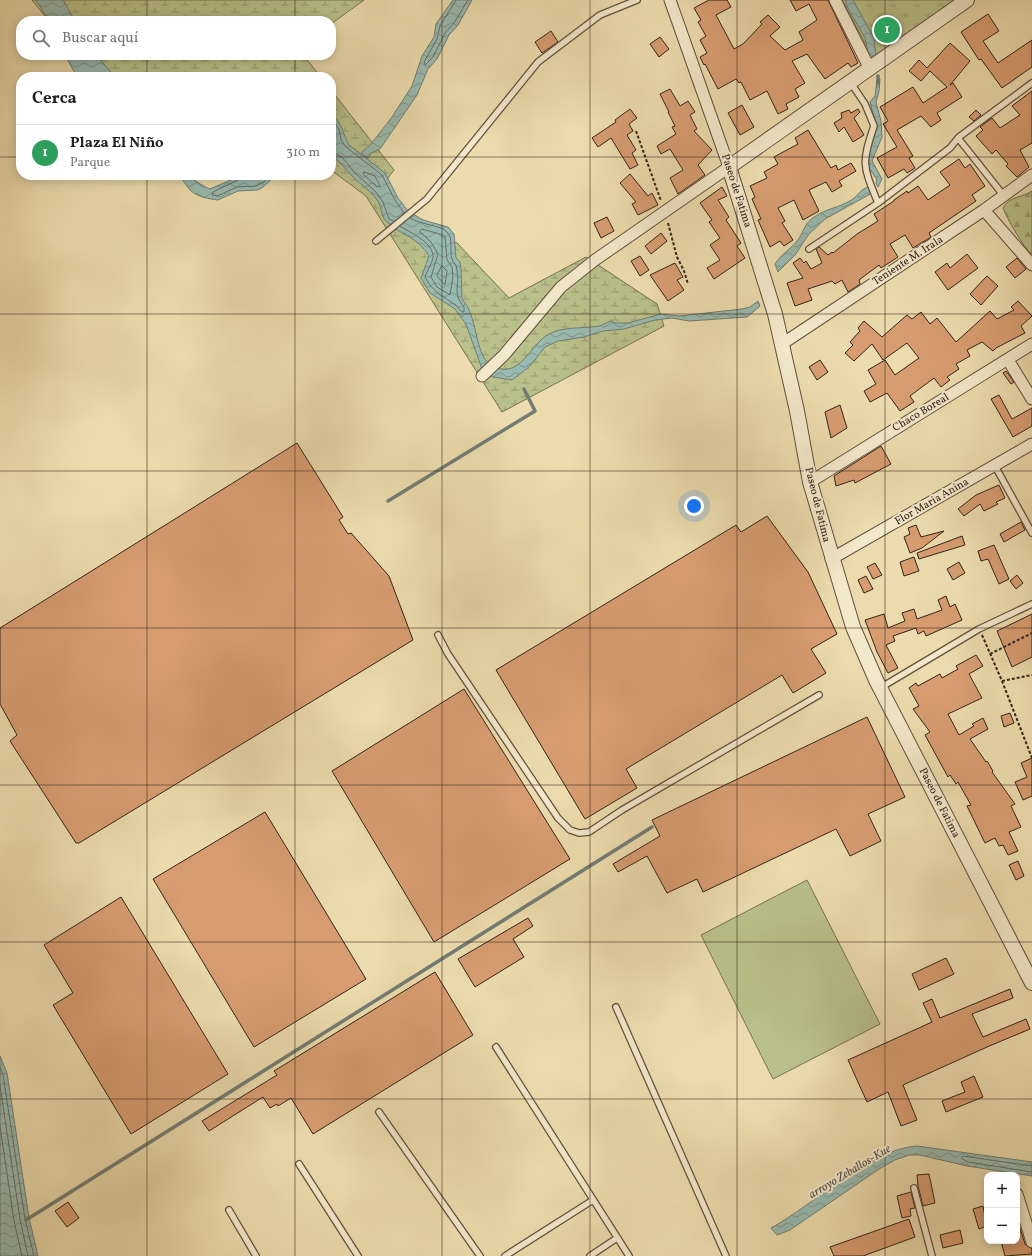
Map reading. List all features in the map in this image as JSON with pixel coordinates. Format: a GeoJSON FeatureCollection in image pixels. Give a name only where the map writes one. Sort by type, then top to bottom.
{"type":"FeatureCollection","features":[{"type":"Feature","properties":{"kind":"street","name":"Paseo de Fatima"},"geometry":{"type":"LineString","coordinates":[[670,0],[729,167],[775,314],[797,411],[810,482],[831,560],[853,627],[880,688],[1032,983]]}},
{"type":"Feature","properties":{"kind":"street"},"geometry":{"type":"LineString","coordinates":[[836,0],[870,69]]}},
{"type":"Feature","properties":{"kind":"street"},"geometry":{"type":"LineString","coordinates":[[482,376],[504,356],[561,287],[595,260],[851,83],[967,0]]}},
{"type":"Feature","properties":{"kind":"street","name":"Teniente M. Irala"},"geometry":{"type":"LineString","coordinates":[[782,344],[984,210],[1032,175]]}},
{"type":"Feature","properties":{"kind":"street"},"geometry":{"type":"LineString","coordinates":[[984,210],[1032,265]]}},
{"type":"Feature","properties":{"kind":"street","name":"Chaco Boreal"},"geometry":{"type":"LineString","coordinates":[[810,482],[1032,344]]}},
{"type":"Feature","properties":{"kind":"street"},"geometry":{"type":"LineString","coordinates":[[1008,360],[1032,399]]}},
{"type":"Feature","properties":{"kind":"street","name":"Flor Maria Anina"},"geometry":{"type":"LineString","coordinates":[[831,560],[1032,444]]}},
{"type":"Feature","properties":{"kind":"street"},"geometry":{"type":"LineString","coordinates":[[1020,1204],[1032,1242]]}},
{"type":"Feature","properties":{"kind":"lane"},"geometry":{"type":"LineString","coordinates":[[376,241],[428,199],[538,62],[600,15],[637,0]]}},
{"type":"Feature","properties":{"kind":"lane"},"geometry":{"type":"LineString","coordinates":[[851,83],[865,104],[874,126],[865,152],[865,170],[878,203]]}},
{"type":"Feature","properties":{"kind":"lane"},"geometry":{"type":"LineString","coordinates":[[809,249],[878,203],[950,148],[958,138],[1032,83]]}},
{"type":"Feature","properties":{"kind":"lane"},"geometry":{"type":"LineString","coordinates":[[958,138],[1004,196]]}},
{"type":"Feature","properties":{"kind":"lane"},"geometry":{"type":"LineString","coordinates":[[995,466],[1030,522],[1032,533]]}},
{"type":"Feature","properties":{"kind":"lane"},"geometry":{"type":"LineString","coordinates":[[880,688],[979,629],[1032,604]]}},
{"type":"Feature","properties":{"kind":"lane"},"geometry":{"type":"LineString","coordinates":[[438,635],[448,654],[558,818],[570,830],[579,833],[589,832],[622,810],[819,695]]}},
{"type":"Feature","properties":{"kind":"lane"},"geometry":{"type":"LineString","coordinates":[[616,1007],[726,1256]]}},
{"type":"Feature","properties":{"kind":"lane"},"geometry":{"type":"LineString","coordinates":[[496,1047],[629,1256]]}},
{"type":"Feature","properties":{"kind":"lane"},"geometry":{"type":"LineString","coordinates":[[379,1112],[480,1256]]}},
{"type":"Feature","properties":{"kind":"lane"},"geometry":{"type":"LineString","coordinates":[[299,1164],[358,1256]]}},
{"type":"Feature","properties":{"kind":"lane"},"geometry":{"type":"LineString","coordinates":[[914,1188],[932,1256]]}},
{"type":"Feature","properties":{"kind":"lane"},"geometry":{"type":"LineString","coordinates":[[505,1256],[593,1200]]}},
{"type":"Feature","properties":{"kind":"lane"},"geometry":{"type":"LineString","coordinates":[[229,1210],[256,1256]]}},
{"type":"Feature","properties":{"kind":"lane"},"geometry":{"type":"LineString","coordinates":[[590,1256],[617,1238]]}},
{"type":"Feature","properties":{"kind":"path"},"geometry":{"type":"LineString","coordinates":[[979,629],[1002,681],[1032,758]]}},
{"type":"Feature","properties":{"kind":"path"},"geometry":{"type":"LineString","coordinates":[[990,654],[1032,633]]}},
{"type":"Feature","properties":{"kind":"path"},"geometry":{"type":"LineString","coordinates":[[1002,681],[1032,675]]}},
{"type":"Feature","properties":{"kind":"green space"},"geometry":{"type":"Polygon","coordinates":[[[32,0],[364,0],[336,20],[336,16],[45,16],[32,0]]]}},
{"type":"Feature","properties":{"kind":"green space"},"geometry":{"type":"Polygon","coordinates":[[[842,0],[956,0],[874,60],[842,0]]]}},
{"type":"Feature","properties":{"kind":"green space"},"geometry":{"type":"Polygon","coordinates":[[[81,60],[307,60],[317,72],[92,72],[81,60]]]}},
{"type":"Feature","properties":{"kind":"green space"},"geometry":{"type":"Polygon","coordinates":[[[336,96],[394,170],[382,186],[416,223],[457,243],[509,298],[586,257],[657,304],[664,326],[502,412],[366,196],[336,174],[336,96]]]}},
{"type":"Feature","properties":{"kind":"green space"},"geometry":{"type":"Polygon","coordinates":[[[1032,191],[1032,254],[1016,233],[1003,208],[1012,199],[1032,191]]]}},
{"type":"Feature","properties":{"kind":"green space"},"geometry":{"type":"Polygon","coordinates":[[[807,880],[880,1024],[773,1079],[701,935],[807,880]]]}},
{"type":"Feature","properties":{"kind":"water"},"geometry":{"type":"Polygon","coordinates":[[[36,0],[63,0],[72,16],[46,16],[36,0]]]}},
{"type":"Feature","properties":{"kind":"water"},"geometry":{"type":"Polygon","coordinates":[[[453,0],[472,0],[458,25],[449,35],[437,59],[428,69],[417,95],[380,149],[371,153],[368,158],[361,153],[371,144],[392,117],[412,86],[422,56],[434,37],[436,24],[453,0]]]}},
{"type":"Feature","properties":{"kind":"water"},"geometry":{"type":"Polygon","coordinates":[[[846,0],[853,0],[874,38],[876,56],[873,58],[869,57],[865,38],[846,5],[846,0]]]}},
{"type":"Feature","properties":{"kind":"water"},"geometry":{"type":"Polygon","coordinates":[[[68,60],[100,60],[110,72],[74,72],[68,60]]]}},
{"type":"Feature","properties":{"kind":"water"},"geometry":{"type":"Polygon","coordinates":[[[880,79],[876,102],[881,121],[882,137],[872,161],[882,179],[878,187],[876,183],[877,180],[868,166],[867,158],[877,128],[870,102],[875,96],[877,80],[880,79]]]}},
{"type":"Feature","properties":{"kind":"water"},"geometry":{"type":"Polygon","coordinates":[[[336,118],[349,145],[385,173],[398,198],[408,211],[423,220],[448,227],[454,234],[456,258],[460,262],[461,268],[462,299],[470,312],[478,343],[484,358],[495,367],[504,369],[511,368],[518,364],[543,338],[555,331],[599,326],[611,321],[615,323],[628,323],[661,314],[679,316],[742,309],[750,307],[758,301],[760,306],[747,317],[689,321],[672,318],[655,320],[624,329],[603,331],[584,337],[558,341],[545,347],[530,366],[512,380],[493,377],[482,369],[466,324],[455,309],[430,293],[421,278],[429,256],[425,250],[385,220],[379,203],[374,195],[353,177],[336,159],[336,118]]]}},
{"type":"Feature","properties":{"kind":"water"},"geometry":{"type":"Polygon","coordinates":[[[182,180],[193,180],[210,189],[231,180],[271,180],[262,188],[257,190],[238,191],[218,200],[197,195],[189,189],[182,180]]]}},
{"type":"Feature","properties":{"kind":"water"},"geometry":{"type":"Polygon","coordinates":[[[870,186],[874,192],[825,219],[809,234],[795,255],[778,272],[775,264],[780,257],[798,240],[810,220],[823,212],[853,199],[862,190],[870,186]]]}},
{"type":"Feature","properties":{"kind":"water"},"geometry":{"type":"Polygon","coordinates":[[[0,1056],[7,1073],[29,1218],[38,1256],[0,1256],[0,1056]]]}},
{"type":"Feature","properties":{"kind":"water"},"geometry":{"type":"Polygon","coordinates":[[[917,1146],[1032,1162],[1032,1176],[1020,1174],[1020,1172],[1006,1172],[967,1166],[920,1155],[909,1155],[895,1160],[879,1169],[790,1230],[777,1235],[771,1228],[788,1218],[861,1167],[899,1149],[917,1146]]]}},
{"type":"Feature","properties":{"kind":"building"},"geometry":{"type":"Polygon","coordinates":[[[709,0],[727,0],[731,7],[716,15],[734,49],[743,44],[762,24],[760,22],[768,15],[780,27],[770,36],[785,50],[803,40],[799,32],[817,20],[809,4],[796,11],[790,0],[828,0],[858,63],[851,67],[848,63],[825,79],[807,54],[792,61],[805,83],[795,89],[799,97],[786,104],[788,109],[778,114],[767,91],[750,100],[741,82],[739,83],[736,79],[718,89],[700,57],[707,53],[700,40],[706,36],[698,22],[701,20],[694,8],[709,0]]]}},
{"type":"Feature","properties":{"kind":"building"},"geometry":{"type":"Polygon","coordinates":[[[988,14],[999,31],[983,41],[998,63],[1032,40],[1032,67],[1002,88],[981,59],[979,60],[961,32],[988,14]]]}},
{"type":"Feature","properties":{"kind":"building"},"geometry":{"type":"Polygon","coordinates":[[[551,31],[558,42],[542,53],[535,42],[551,31]]]}},
{"type":"Feature","properties":{"kind":"building"},"geometry":{"type":"Polygon","coordinates":[[[660,37],[669,49],[659,57],[650,44],[660,37]]]}},
{"type":"Feature","properties":{"kind":"building"},"geometry":{"type":"Polygon","coordinates":[[[950,43],[970,61],[950,85],[953,83],[962,97],[937,113],[941,120],[931,127],[921,116],[897,130],[913,156],[909,158],[915,168],[907,173],[904,169],[888,178],[877,158],[897,147],[883,124],[888,121],[880,107],[913,87],[923,103],[947,87],[930,71],[921,81],[909,71],[919,60],[927,68],[950,43]]]}},
{"type":"Feature","properties":{"kind":"building"},"geometry":{"type":"Polygon","coordinates":[[[670,89],[680,106],[688,101],[695,112],[690,115],[697,129],[694,131],[712,150],[698,165],[705,175],[678,194],[670,178],[683,170],[670,149],[661,154],[657,146],[676,134],[672,127],[675,126],[660,94],[670,89]]]}},
{"type":"Feature","properties":{"kind":"building"},"geometry":{"type":"Polygon","coordinates":[[[1032,91],[1032,143],[1020,150],[1029,167],[1017,177],[1006,166],[1008,164],[996,150],[992,154],[976,136],[983,130],[980,127],[992,118],[1000,128],[1020,115],[1012,106],[1032,91]]]}},
{"type":"Feature","properties":{"kind":"building"},"geometry":{"type":"Polygon","coordinates":[[[742,105],[754,127],[740,135],[728,113],[742,105]]]}},
{"type":"Feature","properties":{"kind":"building"},"geometry":{"type":"Polygon","coordinates":[[[630,109],[637,118],[629,124],[633,131],[627,135],[636,150],[632,153],[638,165],[630,169],[611,138],[598,147],[592,138],[616,122],[615,120],[630,109]]]}},
{"type":"Feature","properties":{"kind":"building"},"geometry":{"type":"Polygon","coordinates":[[[858,109],[860,112],[854,118],[864,135],[853,142],[844,127],[839,132],[834,123],[842,118],[841,113],[849,110],[851,113],[858,109]]]}},
{"type":"Feature","properties":{"kind":"building"},"geometry":{"type":"Polygon","coordinates":[[[976,110],[981,115],[974,121],[969,117],[976,110]]]}},
{"type":"Feature","properties":{"kind":"building"},"geometry":{"type":"Polygon","coordinates":[[[808,130],[831,168],[836,165],[838,170],[851,163],[856,171],[839,181],[842,186],[832,192],[826,182],[809,190],[819,211],[803,220],[794,200],[778,208],[785,221],[782,223],[793,240],[784,246],[780,241],[770,247],[758,220],[761,219],[752,199],[755,197],[750,186],[767,178],[764,172],[778,164],[774,157],[798,144],[795,138],[808,130]]]}},
{"type":"Feature","properties":{"kind":"building"},"geometry":{"type":"Polygon","coordinates":[[[959,159],[965,168],[970,164],[985,186],[972,195],[976,201],[929,233],[931,237],[913,248],[905,235],[890,244],[898,257],[881,268],[879,265],[859,280],[860,284],[848,292],[842,280],[835,284],[832,281],[808,289],[812,300],[795,306],[787,283],[803,278],[793,263],[800,258],[804,263],[806,261],[811,269],[822,263],[816,249],[819,247],[828,255],[832,252],[833,253],[857,234],[878,221],[874,214],[907,191],[908,193],[918,186],[928,200],[950,185],[940,172],[959,159]]]}},
{"type":"Feature","properties":{"kind":"building"},"geometry":{"type":"Polygon","coordinates":[[[630,174],[648,196],[652,193],[658,205],[638,215],[632,204],[636,202],[620,183],[630,174]]]}},
{"type":"Feature","properties":{"kind":"building"},"geometry":{"type":"Polygon","coordinates":[[[722,187],[727,196],[718,200],[729,217],[726,220],[741,243],[737,246],[745,258],[714,279],[707,268],[720,260],[710,245],[720,238],[709,222],[712,220],[700,203],[722,187]]]}},
{"type":"Feature","properties":{"kind":"building"},"geometry":{"type":"Polygon","coordinates":[[[607,217],[614,231],[601,238],[594,223],[607,217]]]}},
{"type":"Feature","properties":{"kind":"building"},"geometry":{"type":"Polygon","coordinates":[[[661,233],[667,241],[651,254],[645,246],[661,233]]]}},
{"type":"Feature","properties":{"kind":"building"},"geometry":{"type":"Polygon","coordinates":[[[967,254],[978,268],[948,290],[935,272],[947,263],[950,268],[967,254]]]}},
{"type":"Feature","properties":{"kind":"building"},"geometry":{"type":"Polygon","coordinates":[[[640,256],[649,270],[640,276],[631,261],[640,256]]]}},
{"type":"Feature","properties":{"kind":"building"},"geometry":{"type":"Polygon","coordinates":[[[1017,258],[1026,269],[1015,278],[1006,267],[1017,258]]]}},
{"type":"Feature","properties":{"kind":"building"},"geometry":{"type":"Polygon","coordinates":[[[675,263],[683,277],[677,280],[684,290],[668,301],[650,275],[675,263]]]}},
{"type":"Feature","properties":{"kind":"building"},"geometry":{"type":"Polygon","coordinates":[[[987,276],[998,286],[981,305],[970,294],[987,276]]]}},
{"type":"Feature","properties":{"kind":"building"},"geometry":{"type":"Polygon","coordinates":[[[1018,301],[1032,316],[1021,326],[1025,333],[993,351],[982,342],[967,350],[970,356],[956,364],[959,369],[947,377],[950,380],[941,387],[934,378],[910,396],[914,402],[900,411],[887,393],[870,402],[864,391],[876,384],[868,370],[885,360],[895,375],[919,358],[907,343],[883,360],[872,344],[854,361],[845,353],[853,345],[850,342],[860,331],[858,328],[864,321],[882,337],[907,315],[912,319],[921,312],[930,324],[937,318],[956,342],[990,311],[997,319],[1014,310],[1011,307],[1018,301]]]}},
{"type":"Feature","properties":{"kind":"building"},"geometry":{"type":"Polygon","coordinates":[[[820,360],[828,372],[817,380],[809,367],[820,360]]]}},
{"type":"Feature","properties":{"kind":"building"},"geometry":{"type":"Polygon","coordinates":[[[1006,371],[1014,382],[1011,384],[1003,373],[1006,371]]]}},
{"type":"Feature","properties":{"kind":"building"},"geometry":{"type":"Polygon","coordinates":[[[999,395],[1012,419],[1032,408],[1032,426],[1013,437],[991,399],[999,395]]]}},
{"type":"Feature","properties":{"kind":"building"},"geometry":{"type":"Polygon","coordinates":[[[840,405],[847,428],[831,438],[825,412],[840,405]]]}},
{"type":"Feature","properties":{"kind":"building"},"geometry":{"type":"Polygon","coordinates":[[[297,443],[343,517],[339,520],[348,534],[351,533],[389,576],[413,640],[79,843],[76,843],[10,741],[17,735],[0,704],[0,628],[297,443]]]}},
{"type":"Feature","properties":{"kind":"building"},"geometry":{"type":"Polygon","coordinates":[[[881,446],[891,464],[855,483],[854,480],[836,486],[834,476],[881,446]]]}},
{"type":"Feature","properties":{"kind":"building"},"geometry":{"type":"Polygon","coordinates":[[[999,485],[1005,498],[996,502],[998,504],[984,511],[980,504],[964,516],[958,509],[976,495],[999,485]]]}},
{"type":"Feature","properties":{"kind":"building"},"geometry":{"type":"Polygon","coordinates":[[[767,516],[808,572],[837,634],[811,649],[826,673],[793,693],[782,675],[626,769],[637,788],[585,819],[496,670],[736,525],[741,532],[767,516]]]}},
{"type":"Feature","properties":{"kind":"building"},"geometry":{"type":"Polygon","coordinates":[[[1021,522],[1025,530],[1004,542],[1000,534],[1021,522]]]}},
{"type":"Feature","properties":{"kind":"building"},"geometry":{"type":"Polygon","coordinates":[[[916,525],[921,537],[944,531],[922,548],[910,553],[904,537],[910,534],[908,528],[916,525]]]}},
{"type":"Feature","properties":{"kind":"building"},"geometry":{"type":"Polygon","coordinates":[[[962,536],[965,545],[919,559],[917,553],[962,536]]]}},
{"type":"Feature","properties":{"kind":"building"},"geometry":{"type":"Polygon","coordinates":[[[994,545],[1009,579],[999,584],[988,559],[981,561],[978,551],[994,545]]]}},
{"type":"Feature","properties":{"kind":"building"},"geometry":{"type":"Polygon","coordinates":[[[914,557],[919,571],[904,576],[900,562],[914,557]]]}},
{"type":"Feature","properties":{"kind":"building"},"geometry":{"type":"Polygon","coordinates":[[[959,562],[965,573],[953,580],[947,569],[959,562]]]}},
{"type":"Feature","properties":{"kind":"building"},"geometry":{"type":"Polygon","coordinates":[[[875,563],[882,575],[873,579],[867,567],[875,563]]]}},
{"type":"Feature","properties":{"kind":"building"},"geometry":{"type":"Polygon","coordinates":[[[1017,575],[1023,583],[1016,589],[1010,581],[1017,575]]]}},
{"type":"Feature","properties":{"kind":"building"},"geometry":{"type":"Polygon","coordinates":[[[866,576],[873,589],[864,593],[858,580],[866,576]]]}},
{"type":"Feature","properties":{"kind":"building"},"geometry":{"type":"Polygon","coordinates":[[[946,596],[950,607],[955,604],[962,620],[926,636],[924,631],[918,634],[916,628],[893,636],[895,641],[886,645],[898,668],[888,673],[877,652],[865,620],[884,614],[888,628],[905,621],[902,613],[914,609],[917,619],[942,610],[938,600],[946,596]]]}},
{"type":"Feature","properties":{"kind":"building"},"geometry":{"type":"Polygon","coordinates":[[[1032,614],[1032,657],[1012,667],[997,631],[1032,614]]]}},
{"type":"Feature","properties":{"kind":"building"},"geometry":{"type":"Polygon","coordinates":[[[976,655],[983,666],[969,674],[982,698],[948,714],[959,735],[974,726],[972,724],[983,718],[988,729],[970,739],[986,762],[987,761],[993,771],[992,772],[1015,804],[1011,806],[1021,827],[1009,832],[1018,851],[1008,855],[1003,845],[999,846],[995,838],[985,843],[967,806],[971,805],[958,782],[956,784],[950,775],[948,777],[925,735],[930,732],[913,709],[919,706],[909,688],[916,683],[918,686],[940,674],[942,678],[958,669],[956,666],[976,655]]]}},
{"type":"Feature","properties":{"kind":"building"},"geometry":{"type":"Polygon","coordinates":[[[464,689],[570,859],[434,942],[332,771],[464,689]]]}},
{"type":"Feature","properties":{"kind":"building"},"geometry":{"type":"Polygon","coordinates":[[[1010,713],[1014,723],[1004,727],[1001,716],[1010,713]]]}},
{"type":"Feature","properties":{"kind":"building"},"geometry":{"type":"Polygon","coordinates":[[[867,717],[905,797],[868,814],[881,841],[850,856],[836,829],[703,892],[697,879],[667,893],[647,856],[618,872],[613,864],[660,836],[652,820],[867,717]]]}},
{"type":"Feature","properties":{"kind":"building"},"geometry":{"type":"Polygon","coordinates":[[[1032,758],[1032,796],[1023,800],[1015,782],[1027,777],[1021,763],[1032,758]]]}},
{"type":"Feature","properties":{"kind":"building"},"geometry":{"type":"Polygon","coordinates":[[[265,812],[366,979],[254,1047],[153,879],[265,812]]]}},
{"type":"Feature","properties":{"kind":"building"},"geometry":{"type":"Polygon","coordinates":[[[1018,861],[1024,876],[1016,880],[1009,865],[1018,861]]]}},
{"type":"Feature","properties":{"kind":"building"},"geometry":{"type":"Polygon","coordinates":[[[121,897],[228,1074],[131,1134],[53,1005],[73,993],[44,945],[121,897]]]}},
{"type":"Feature","properties":{"kind":"building"},"geometry":{"type":"Polygon","coordinates":[[[528,918],[533,926],[513,939],[524,957],[475,987],[458,959],[528,918]]]}},
{"type":"Feature","properties":{"kind":"building"},"geometry":{"type":"Polygon","coordinates":[[[946,958],[954,974],[919,990],[912,974],[946,958]]]}},
{"type":"Feature","properties":{"kind":"building"},"geometry":{"type":"Polygon","coordinates":[[[435,972],[473,1035],[313,1134],[291,1098],[278,1106],[277,1104],[270,1108],[263,1097],[209,1131],[202,1121],[277,1075],[274,1071],[435,972]]]}},
{"type":"Feature","properties":{"kind":"building"},"geometry":{"type":"Polygon","coordinates":[[[1010,989],[1013,998],[972,1014],[983,1037],[1026,1019],[1030,1029],[903,1085],[917,1120],[901,1126],[888,1092],[867,1102],[848,1060],[932,1022],[923,1003],[932,999],[940,1018],[1010,989]]]}},
{"type":"Feature","properties":{"kind":"building"},"geometry":{"type":"Polygon","coordinates":[[[974,1076],[983,1097],[946,1112],[942,1101],[965,1092],[961,1082],[974,1076]]]}},
{"type":"Feature","properties":{"kind":"building"},"geometry":{"type":"Polygon","coordinates":[[[929,1174],[935,1203],[923,1206],[917,1175],[929,1174]]]}},
{"type":"Feature","properties":{"kind":"building"},"geometry":{"type":"Polygon","coordinates":[[[911,1192],[915,1208],[910,1209],[911,1216],[902,1218],[897,1196],[911,1192]]]}},
{"type":"Feature","properties":{"kind":"building"},"geometry":{"type":"Polygon","coordinates":[[[68,1202],[79,1218],[67,1227],[55,1211],[68,1202]]]}},
{"type":"Feature","properties":{"kind":"building"},"geometry":{"type":"Polygon","coordinates":[[[983,1206],[984,1227],[979,1229],[973,1209],[983,1206]]]}},
{"type":"Feature","properties":{"kind":"building"},"geometry":{"type":"Polygon","coordinates":[[[909,1219],[915,1237],[863,1256],[834,1256],[830,1247],[909,1219]]]}},
{"type":"Feature","properties":{"kind":"building"},"geometry":{"type":"Polygon","coordinates":[[[1020,1228],[1025,1244],[1032,1249],[1032,1254],[1005,1256],[1002,1244],[1020,1244],[1020,1228]]]}},
{"type":"Feature","properties":{"kind":"building"},"geometry":{"type":"Polygon","coordinates":[[[960,1230],[963,1243],[943,1248],[940,1235],[960,1230]]]}},
{"type":"Feature","properties":{"kind":"waterway"},"geometry":{"type":"LineString","coordinates":[[878,76],[878,83]]}},
{"type":"Feature","properties":{"kind":"waterway"},"geometry":{"type":"LineString","coordinates":[[388,501],[535,411],[524,389]]}},
{"type":"Feature","properties":{"kind":"waterway"},"geometry":{"type":"LineString","coordinates":[[26,1220],[652,827]]}},
{"type":"Feature","properties":{"kind":"place","name":"Plaza El Niño"},"geometry":{"type":"Point","coordinates":[887,30]}},
{"type":"Feature","properties":{"kind":"water label","name":"arroyo Zeballos-Kue"},"geometry":{"type":"Point","coordinates":[850,1172]}}]}
